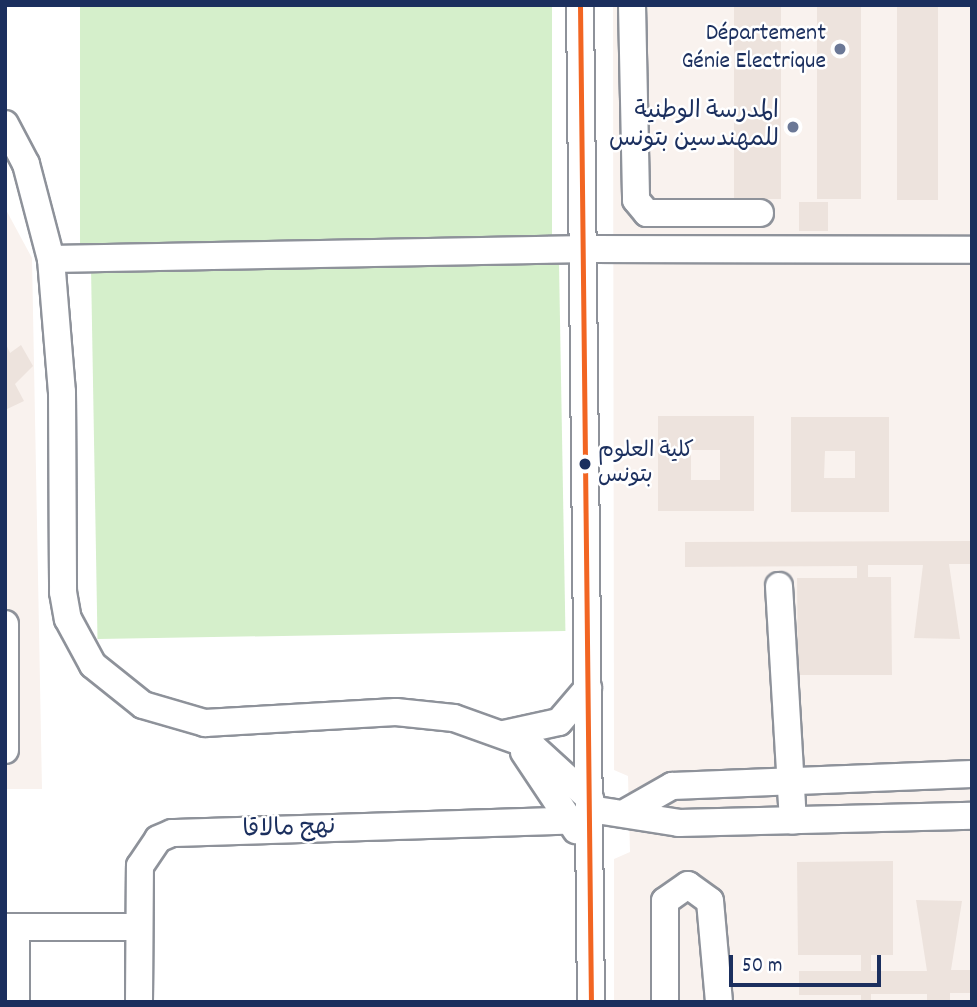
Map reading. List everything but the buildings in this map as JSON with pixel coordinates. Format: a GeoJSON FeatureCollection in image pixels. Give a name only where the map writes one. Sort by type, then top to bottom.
{"type":"FeatureCollection","features":[{"type":"Feature","properties":{"kind":"street"},"geometry":{"type":"LineString","coordinates":[[580,5],[588,249],[588,688],[584,812],[590,853],[591,1002]]}},
{"type":"Feature","properties":{"kind":"street"},"geometry":{"type":"LineString","coordinates":[[632,5],[636,200],[647,213],[760,213]]}},
{"type":"Feature","properties":{"kind":"street"},"geometry":{"type":"LineString","coordinates":[[6,123],[26,164],[51,259],[62,392],[63,592],[68,619],[93,665],[122,691],[170,717],[246,724],[405,712],[454,718],[505,736],[542,754],[584,812]]}},
{"type":"Feature","properties":{"kind":"street"},"geometry":{"type":"LineString","coordinates":[[51,259],[588,249],[972,250]]}},
{"type":"Feature","properties":{"kind":"street"},"geometry":{"type":"LineString","coordinates":[[779,586],[793,821]]}},
{"type":"Feature","properties":{"kind":"street"},"geometry":{"type":"LineString","coordinates":[[5,624],[5,750]]}},
{"type":"Feature","properties":{"kind":"street"},"geometry":{"type":"LineString","coordinates":[[505,736],[559,722],[588,688]]}},
{"type":"Feature","properties":{"kind":"street"},"geometry":{"type":"LineString","coordinates":[[628,811],[672,786],[791,777],[972,774]]}},
{"type":"Feature","properties":{"kind":"street","name":"نهج مالاقا"},"geometry":{"type":"LineString","coordinates":[[139,1002],[140,866],[147,848],[172,833],[628,811],[679,823],[972,816]]}},
{"type":"Feature","properties":{"kind":"street"},"geometry":{"type":"LineString","coordinates":[[665,1002],[664,908],[669,895],[688,885],[710,901],[719,1002]]}},
{"type":"Feature","properties":{"kind":"street"},"geometry":{"type":"LineString","coordinates":[[16,1002],[11,927],[138,927]]}},
{"type":"Feature","properties":{"kind":"shaded area"},"geometry":{"type":"Polygon","coordinates":[[[613,5],[972,5],[972,1002],[614,1002],[614,859],[630,852],[628,776],[614,770],[613,5]]]}},
{"type":"Feature","properties":{"kind":"shaded area"},"geometry":{"type":"Polygon","coordinates":[[[5,208],[32,258],[42,789],[5,789],[5,208]]]}},
{"type":"Feature","properties":{"kind":"green space"},"geometry":{"type":"Polygon","coordinates":[[[80,5],[552,5],[552,246],[80,246],[80,5]]]}},
{"type":"Feature","properties":{"kind":"green space"},"geometry":{"type":"Polygon","coordinates":[[[559,263],[565,631],[97,639],[91,271],[559,263]]]}},
{"type":"Feature","properties":{"kind":"transit line"},"geometry":{"type":"LineString","coordinates":[[580,5],[591,1002]]}},
{"type":"Feature","properties":{"kind":"place","name":"Département Génie Electrique"},"geometry":{"type":"Point","coordinates":[840,49]}},
{"type":"Feature","properties":{"kind":"place","name":"المدرسة الوطنية للمهندسين بتونس"},"geometry":{"type":"Point","coordinates":[793,127]}},
{"type":"Feature","properties":{"kind":"place","name":"كلية العلوم بتونس"},"geometry":{"type":"Point","coordinates":[585,464]}}]}
